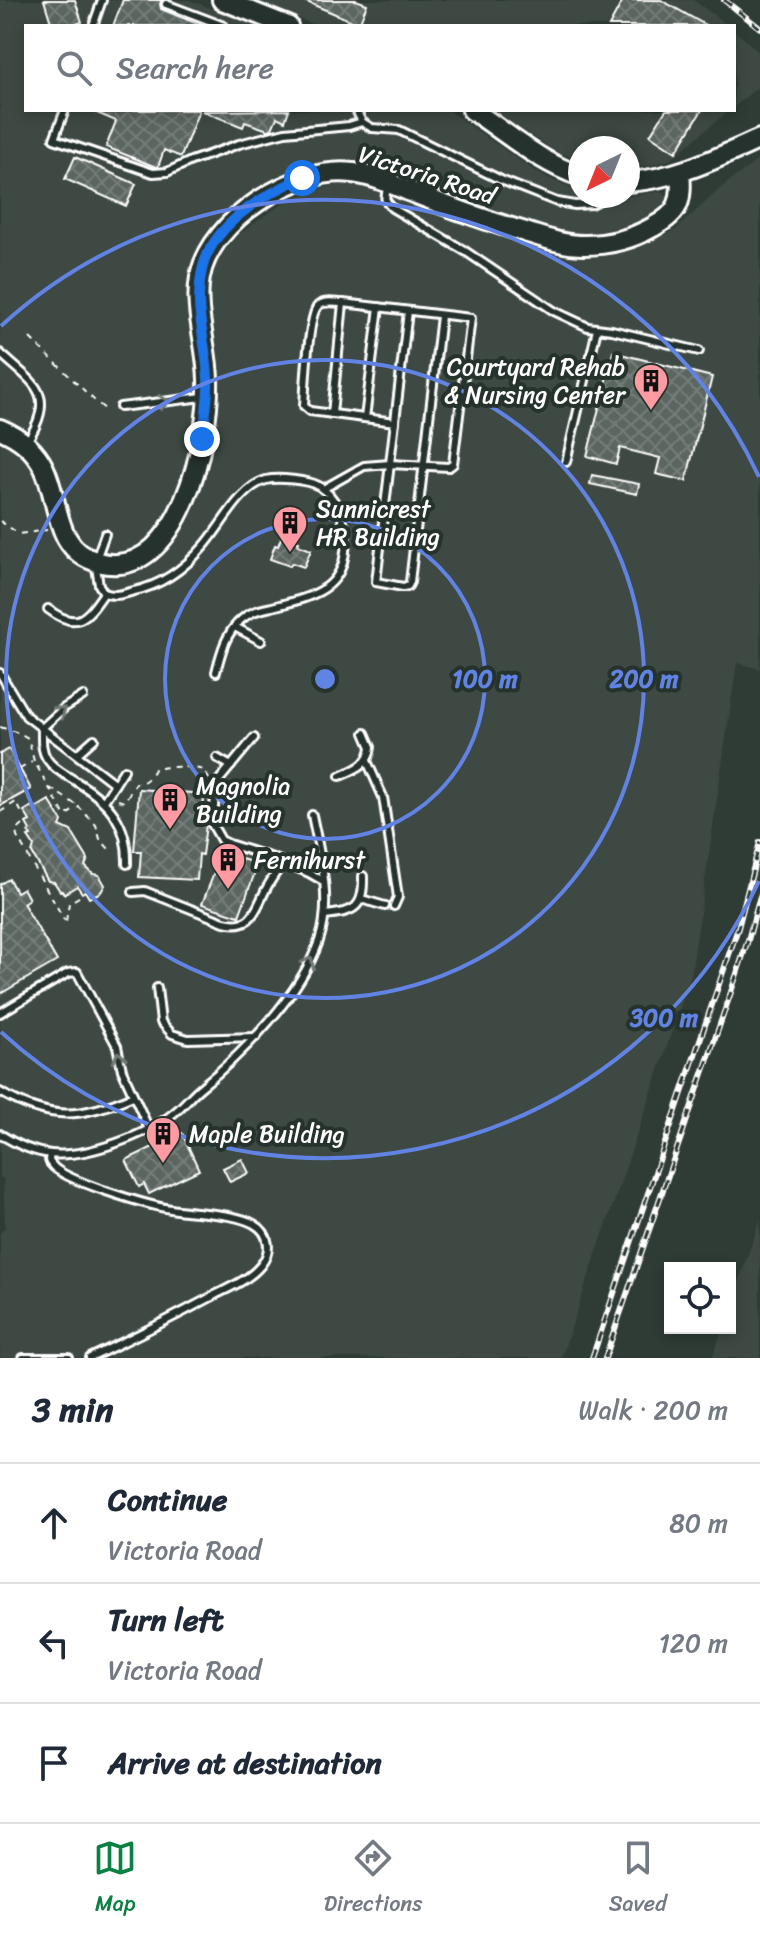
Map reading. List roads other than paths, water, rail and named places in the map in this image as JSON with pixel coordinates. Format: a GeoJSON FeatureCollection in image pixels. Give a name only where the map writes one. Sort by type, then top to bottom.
{"type":"FeatureCollection","features":[{"type":"Feature","properties":{"kind":"street"},"geometry":{"type":"LineString","coordinates":[[222,0],[283,24]]}},
{"type":"Feature","properties":{"kind":"street"},"geometry":{"type":"LineString","coordinates":[[475,112],[540,157],[568,171]]}},
{"type":"Feature","properties":{"kind":"street"},"geometry":{"type":"LineString","coordinates":[[640,181],[680,173],[760,139]]}},
{"type":"Feature","properties":{"kind":"street","name":"Victoria Road"},"geometry":{"type":"LineString","coordinates":[[95,562],[118,564],[147,555],[170,531],[178,517],[202,439],[208,397],[199,306],[200,278],[206,256],[220,234],[242,214],[302,178],[336,171],[370,176],[498,224],[583,245],[621,241],[664,221],[681,199],[680,173]]}},
{"type":"Feature","properties":{"kind":"street"},"geometry":{"type":"LineString","coordinates":[[0,429],[26,443],[44,468],[67,540],[84,557],[95,562]]}},
{"type":"Feature","properties":{"kind":"lane"},"geometry":{"type":"LineString","coordinates":[[94,24],[102,0]]}},
{"type":"Feature","properties":{"kind":"lane"},"geometry":{"type":"LineString","coordinates":[[166,4],[219,24]]}},
{"type":"Feature","properties":{"kind":"lane"},"geometry":{"type":"LineString","coordinates":[[64,112],[54,139],[153,173],[167,172],[239,144],[285,132],[362,122]]}},
{"type":"Feature","properties":{"kind":"lane"},"geometry":{"type":"LineString","coordinates":[[357,112],[362,122],[372,128],[399,130],[501,180],[568,204]]}},
{"type":"Feature","properties":{"kind":"lane"},"geometry":{"type":"LineString","coordinates":[[389,183],[384,197],[392,208],[465,251],[554,311],[588,327],[699,351]]}},
{"type":"Feature","properties":{"kind":"lane"},"geometry":{"type":"LineString","coordinates":[[323,489],[364,466],[449,467],[453,464],[471,318],[343,303],[325,303],[316,307],[304,406],[310,411],[395,422]]}},
{"type":"Feature","properties":{"kind":"lane"},"geometry":{"type":"LineString","coordinates":[[332,414],[343,303]]}},
{"type":"Feature","properties":{"kind":"lane"},"geometry":{"type":"LineString","coordinates":[[365,418],[379,307]]}},
{"type":"Feature","properties":{"kind":"lane"},"geometry":{"type":"LineString","coordinates":[[408,311],[376,582],[403,587],[410,582],[441,316]]}},
{"type":"Feature","properties":{"kind":"lane"},"geometry":{"type":"LineString","coordinates":[[566,462],[597,329]]}},
{"type":"Feature","properties":{"kind":"lane"},"geometry":{"type":"LineString","coordinates":[[0,353],[34,384],[41,397],[39,417],[26,443]]}},
{"type":"Feature","properties":{"kind":"lane"},"geometry":{"type":"LineString","coordinates":[[120,407],[208,397]]}},
{"type":"Feature","properties":{"kind":"lane"},"geometry":{"type":"LineString","coordinates":[[105,534],[95,562],[99,585],[104,593],[115,595],[141,590],[179,571],[206,544],[238,501],[257,484],[277,479],[314,483],[323,489],[341,512],[345,526],[346,557],[341,570],[325,589],[250,614],[228,636],[216,672]]}},
{"type":"Feature","properties":{"kind":"lane"},"geometry":{"type":"LineString","coordinates":[[48,609],[64,620],[82,619],[104,593]]}},
{"type":"Feature","properties":{"kind":"lane"},"geometry":{"type":"LineString","coordinates":[[235,627],[261,641]]}},
{"type":"Feature","properties":{"kind":"lane"},"geometry":{"type":"LineString","coordinates":[[0,673],[26,716],[115,784]]}},
{"type":"Feature","properties":{"kind":"lane"},"geometry":{"type":"LineString","coordinates":[[83,696],[42,728],[42,748],[50,763],[104,801],[115,816],[124,832],[127,864]]}},
{"type":"Feature","properties":{"kind":"lane"},"geometry":{"type":"LineString","coordinates":[[340,776],[367,761],[371,747],[365,733]]}},
{"type":"Feature","properties":{"kind":"lane"},"geometry":{"type":"LineString","coordinates":[[214,807],[216,784],[254,738]]}},
{"type":"Feature","properties":{"kind":"lane"},"geometry":{"type":"LineString","coordinates":[[77,754],[94,739]]}},
{"type":"Feature","properties":{"kind":"lane"},"geometry":{"type":"LineString","coordinates":[[217,758],[231,766]]}},
{"type":"Feature","properties":{"kind":"lane"},"geometry":{"type":"LineString","coordinates":[[367,761],[383,797],[398,897],[394,906]]}},
{"type":"Feature","properties":{"kind":"lane"},"geometry":{"type":"LineString","coordinates":[[104,801],[124,770]]}},
{"type":"Feature","properties":{"kind":"lane"},"geometry":{"type":"LineString","coordinates":[[0,1134],[13,1143],[50,1154],[82,1153],[149,1129],[177,1111],[256,1037],[293,989],[319,940],[325,915],[312,815]]}},
{"type":"Feature","properties":{"kind":"lane"},"geometry":{"type":"LineString","coordinates":[[213,826],[217,835],[229,844],[283,862],[323,881]]}},
{"type":"Feature","properties":{"kind":"lane"},"geometry":{"type":"LineString","coordinates":[[133,892],[145,891],[224,922],[242,924],[253,915],[283,862]]}},
{"type":"Feature","properties":{"kind":"lane"},"geometry":{"type":"LineString","coordinates":[[325,915],[354,908],[364,892],[363,876]]}},
{"type":"Feature","properties":{"kind":"lane"},"geometry":{"type":"LineString","coordinates":[[361,899],[385,906]]}},
{"type":"Feature","properties":{"kind":"lane"},"geometry":{"type":"LineString","coordinates":[[0,1013],[68,973],[77,972],[117,1046],[122,1070],[149,1129]]}},
{"type":"Feature","properties":{"kind":"lane"},"geometry":{"type":"LineString","coordinates":[[157,988],[161,1022],[172,1034],[188,1039],[256,1037]]}},
{"type":"Feature","properties":{"kind":"lane"},"geometry":{"type":"LineString","coordinates":[[0,1092],[18,1103],[41,1111],[64,1113],[97,1110],[133,1096]]}},
{"type":"Feature","properties":{"kind":"lane"},"geometry":{"type":"LineString","coordinates":[[50,1154],[51,1165],[67,1176],[155,1206],[247,1220],[260,1228],[268,1241],[267,1255],[262,1264],[241,1281],[90,1358]]}},
{"type":"Feature","properties":{"kind":"lane"},"geometry":{"type":"LineString","coordinates":[[23,1358],[69,1358]]}},
{"type":"Feature","properties":{"kind":"railway"},"geometry":{"type":"LineString","coordinates":[[724,0],[760,28]]}},
{"type":"Feature","properties":{"kind":"railway"},"geometry":{"type":"LineString","coordinates":[[592,1358],[738,928],[760,842]]}},
{"type":"Feature","properties":{"kind":"railway"},"geometry":{"type":"LineString","coordinates":[[605,1358],[730,995],[760,896]]}},
{"type":"Feature","properties":{"kind":"place","name":"Courtyard Rehab & Nursing Center"},"geometry":{"type":"Point","coordinates":[651,412]}},
{"type":"Feature","properties":{"kind":"place","name":"Sunnicrest HR Building"},"geometry":{"type":"Point","coordinates":[290,554]}},
{"type":"Feature","properties":{"kind":"place","name":"Magnolia Building"},"geometry":{"type":"Point","coordinates":[170,831]}},
{"type":"Feature","properties":{"kind":"place","name":"Fernihurst"},"geometry":{"type":"Point","coordinates":[228,891]}},
{"type":"Feature","properties":{"kind":"place","name":"Maple Building"},"geometry":{"type":"Point","coordinates":[163,1165]}}]}
